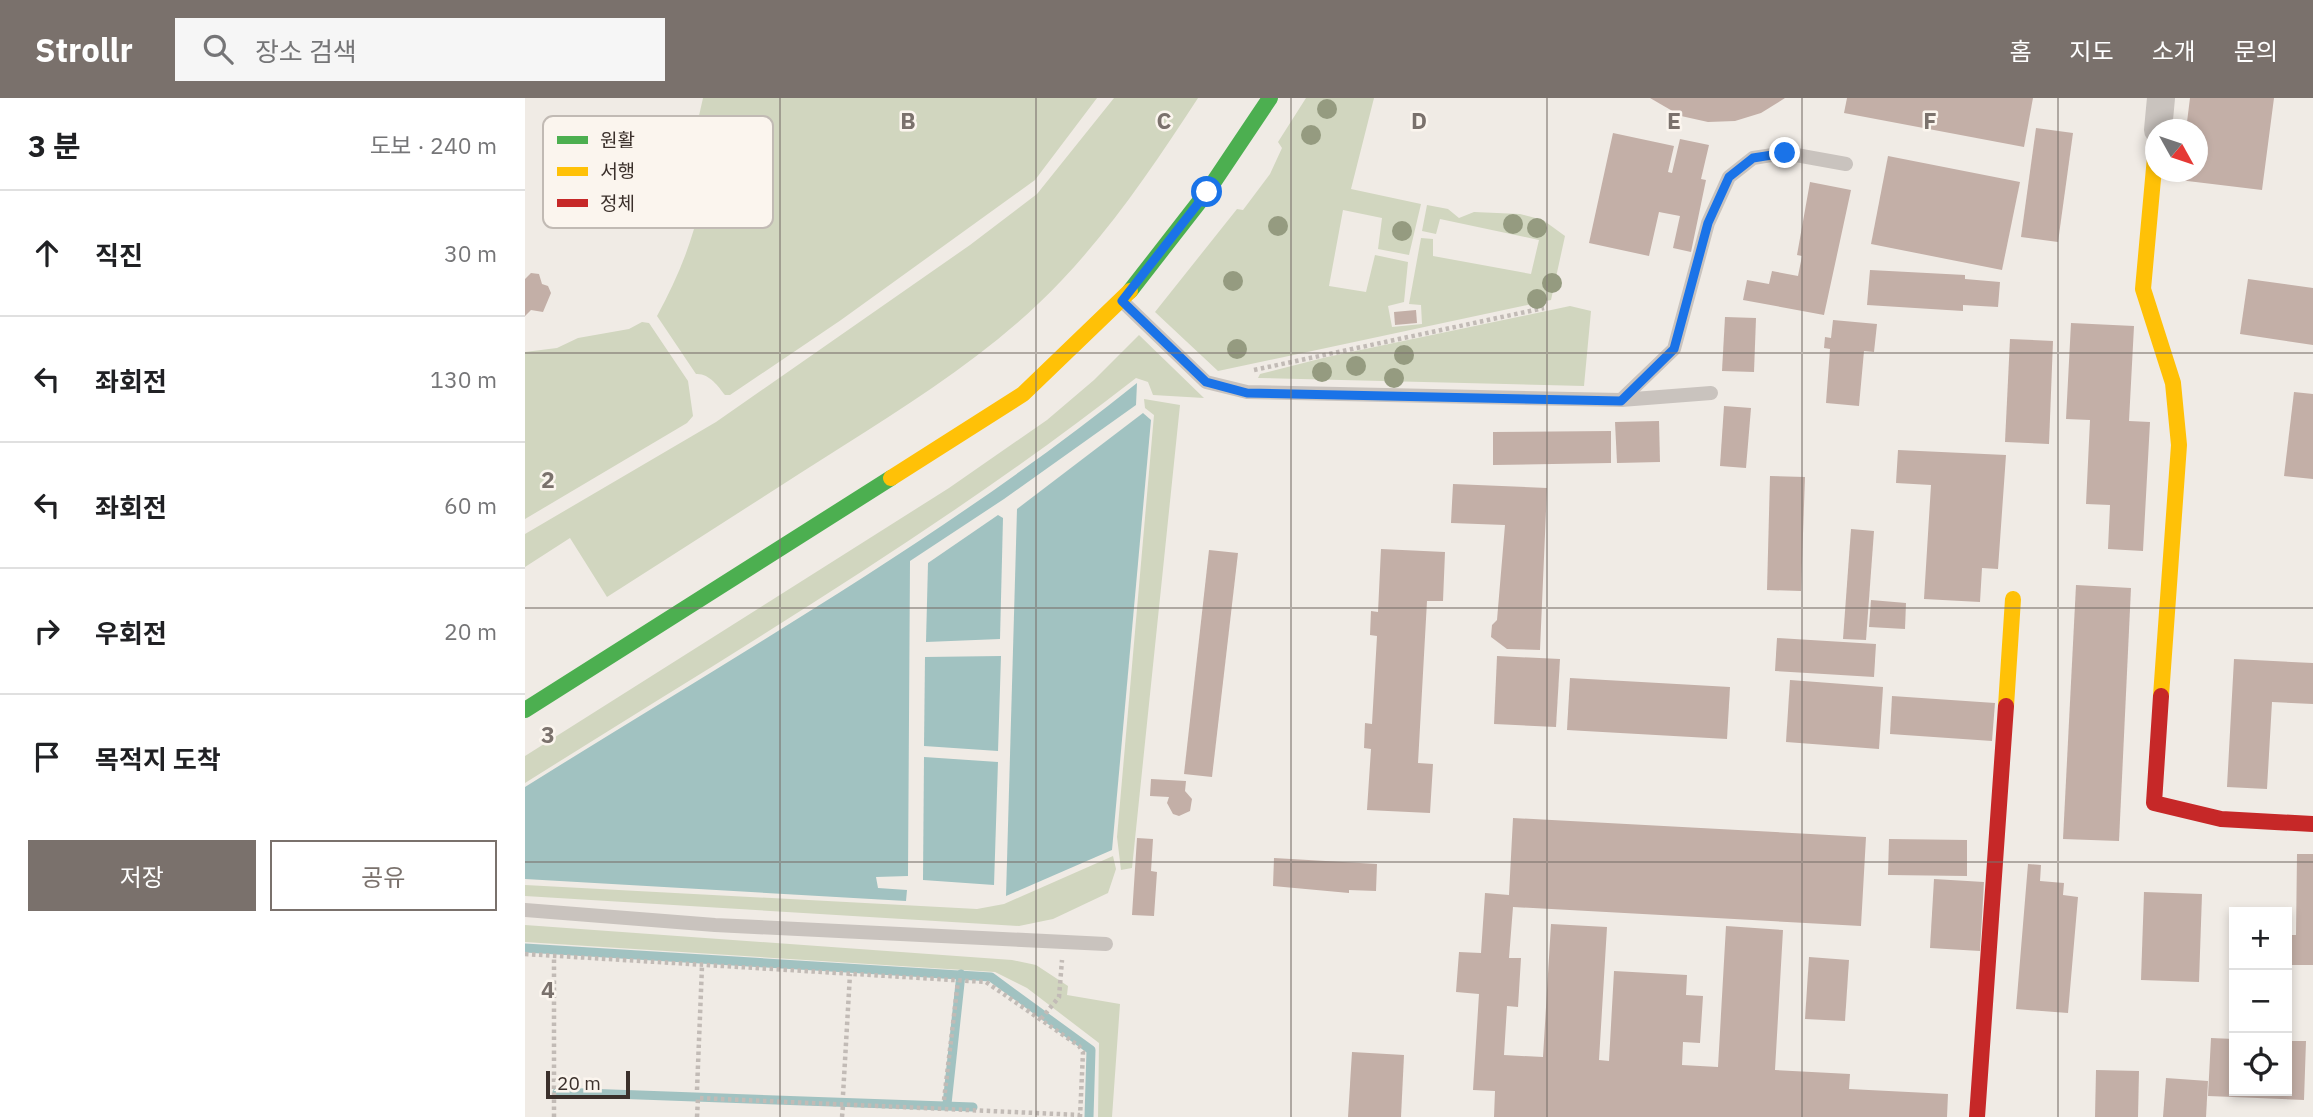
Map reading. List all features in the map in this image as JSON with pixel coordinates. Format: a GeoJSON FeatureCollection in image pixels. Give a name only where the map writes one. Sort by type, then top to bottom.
{"type":"FeatureCollection","features":[{"type":"Feature","properties":{"kind":"street"},"geometry":{"type":"LineString","coordinates":[[525,710],[1023,394],[1122,301],[1207,192],[1270,98]]}},
{"type":"Feature","properties":{"kind":"street"},"geometry":{"type":"LineString","coordinates":[[2159,119],[2161,98]]}},
{"type":"Feature","properties":{"kind":"street"},"geometry":{"type":"LineString","coordinates":[[2153,182],[2143,289],[2173,383],[2179,444],[2154,803],[2221,819],[2313,824]]}},
{"type":"Feature","properties":{"kind":"street"},"geometry":{"type":"LineString","coordinates":[[1977,1117],[2013,599]]}},
{"type":"Feature","properties":{"kind":"lane"},"geometry":{"type":"LineString","coordinates":[[1621,401],[1674,349],[1708,223],[1729,177],[1753,158],[1785,153],[1846,164]]}},
{"type":"Feature","properties":{"kind":"lane"},"geometry":{"type":"LineString","coordinates":[[1122,301],[1206,382],[1247,393],[1621,401],[1711,393]]}},
{"type":"Feature","properties":{"kind":"lane"},"geometry":{"type":"LineString","coordinates":[[525,910],[715,925],[1106,944]]}},
{"type":"Feature","properties":{"kind":"path"},"geometry":{"type":"LineString","coordinates":[[1206,382],[1294,360],[1544,308]]}},
{"type":"Feature","properties":{"kind":"path"},"geometry":{"type":"LineString","coordinates":[[1041,1019],[1059,997],[1063,942]]}},
{"type":"Feature","properties":{"kind":"path"},"geometry":{"type":"LineString","coordinates":[[525,954],[986,982],[1041,1019],[1083,1052],[1080,1116],[698,1098],[697,1117]]}},
{"type":"Feature","properties":{"kind":"path"},"geometry":{"type":"LineString","coordinates":[[554,956],[554,1117]]}},
{"type":"Feature","properties":{"kind":"path"},"geometry":{"type":"LineString","coordinates":[[697,1090],[702,966]]}},
{"type":"Feature","properties":{"kind":"path"},"geometry":{"type":"LineString","coordinates":[[843,1095],[850,974]]}},
{"type":"Feature","properties":{"kind":"path"},"geometry":{"type":"LineString","coordinates":[[944,1100],[958,981]]}},
{"type":"Feature","properties":{"kind":"path"},"geometry":{"type":"LineString","coordinates":[[842,1117],[843,1105]]}},
{"type":"Feature","properties":{"kind":"path"},"geometry":{"type":"LineString","coordinates":[[941,1117],[942,1110]]}},
{"type":"Feature","properties":{"kind":"green space"},"geometry":{"type":"Polygon","coordinates":[[[703,98],[1097,98],[1035,180],[841,320],[730,395],[725,395],[709,378],[696,374],[657,316],[678,273],[694,228],[773,228],[773,116],[699,116],[703,98]]]}},
{"type":"Feature","properties":{"kind":"green space"},"geometry":{"type":"Polygon","coordinates":[[[1114,98],[1198,98],[1134,192],[1081,259],[1038,304],[985,349],[901,409],[607,597],[570,538],[525,567],[525,534],[716,422],[970,245],[1037,194],[1114,98]]]}},
{"type":"Feature","properties":{"kind":"green space"},"geometry":{"type":"Polygon","coordinates":[[[1306,98],[1374,98],[1351,189],[1421,204],[1409,255],[1378,249],[1382,218],[1343,210],[1329,286],[1366,292],[1375,255],[1408,262],[1404,302],[1388,306],[1392,327],[1422,324],[1421,305],[1409,304],[1421,238],[1433,239],[1433,256],[1531,274],[1539,240],[1440,219],[1436,234],[1422,231],[1427,205],[1448,209],[1459,218],[1474,212],[1520,214],[1543,220],[1565,236],[1551,300],[1218,371],[1155,312],[1237,209],[1243,210],[1270,174],[1282,148],[1278,142],[1306,98]]]}},
{"type":"Feature","properties":{"kind":"green space"},"geometry":{"type":"Polygon","coordinates":[[[1570,306],[1591,311],[1584,386],[1258,378],[1260,374],[1327,357],[1570,306]]]}},
{"type":"Feature","properties":{"kind":"green space"},"geometry":{"type":"Polygon","coordinates":[[[642,322],[649,323],[688,381],[693,416],[687,423],[525,519],[525,352],[557,348],[578,338],[629,329],[642,322]]]}},
{"type":"Feature","properties":{"kind":"green space"},"geometry":{"type":"Polygon","coordinates":[[[1139,335],[1204,398],[1153,395],[1148,382],[1136,378],[988,487],[912,538],[758,638],[525,783],[525,756],[949,488],[1047,420],[1094,380],[1139,335]]]}},
{"type":"Feature","properties":{"kind":"green space"},"geometry":{"type":"Polygon","coordinates":[[[1144,399],[1180,405],[1132,868],[1121,870],[1117,837],[1154,415],[1145,408],[1144,399]]]}},
{"type":"Feature","properties":{"kind":"green space"},"geometry":{"type":"Polygon","coordinates":[[[1113,856],[1116,869],[1108,893],[1053,919],[1019,926],[525,896],[525,885],[977,909],[1004,904],[1113,856]]]}},
{"type":"Feature","properties":{"kind":"green space"},"geometry":{"type":"Polygon","coordinates":[[[525,925],[1012,960],[1036,965],[1068,986],[1067,995],[1120,1004],[1112,1117],[1098,1117],[1099,1043],[1027,988],[995,972],[525,942],[525,925]]]}},
{"type":"Feature","properties":{"kind":"water"},"geometry":{"type":"Polygon","coordinates":[[[1137,383],[1136,405],[1004,499],[910,561],[908,876],[876,877],[878,888],[907,890],[906,901],[525,879],[525,787],[914,544],[1065,439],[1137,383]]]}},
{"type":"Feature","properties":{"kind":"water"},"geometry":{"type":"Polygon","coordinates":[[[1143,413],[1151,420],[1112,850],[1006,896],[1017,509],[1143,413]]]}},
{"type":"Feature","properties":{"kind":"water"},"geometry":{"type":"Polygon","coordinates":[[[998,515],[1003,518],[1000,639],[926,642],[928,563],[998,515]]]}},
{"type":"Feature","properties":{"kind":"water"},"geometry":{"type":"Polygon","coordinates":[[[1001,656],[998,751],[924,746],[925,657],[1001,656]]]}},
{"type":"Feature","properties":{"kind":"water"},"geometry":{"type":"Polygon","coordinates":[[[924,757],[998,762],[994,885],[923,880],[924,757]]]}},
{"type":"Feature","properties":{"kind":"building"},"geometry":{"type":"Polygon","coordinates":[[[1650,98],[1785,98],[1761,113],[1735,121],[1708,122],[1681,116],[1650,98]]]}},
{"type":"Feature","properties":{"kind":"building"},"geometry":{"type":"Polygon","coordinates":[[[1847,98],[2033,98],[2024,147],[1844,113],[1847,98]]]}},
{"type":"Feature","properties":{"kind":"building"},"geometry":{"type":"Polygon","coordinates":[[[2190,98],[2274,98],[2262,190],[2196,182],[2208,182],[2208,119],[2187,119],[2190,98]]]}},
{"type":"Feature","properties":{"kind":"building"},"geometry":{"type":"Polygon","coordinates":[[[2036,128],[2073,133],[2058,242],[2021,237],[2036,128]]]}},
{"type":"Feature","properties":{"kind":"building"},"geometry":{"type":"Polygon","coordinates":[[[1613,133],[1674,146],[1668,172],[1672,173],[1680,139],[1709,145],[1701,179],[1706,180],[1691,252],[1673,248],[1680,216],[1659,212],[1649,256],[1589,243],[1613,133]]]}},
{"type":"Feature","properties":{"kind":"building"},"geometry":{"type":"Polygon","coordinates":[[[1888,156],[2020,182],[2002,270],[1871,244],[1888,156]]]}},
{"type":"Feature","properties":{"kind":"building"},"geometry":{"type":"Polygon","coordinates":[[[1810,182],[1851,190],[1824,315],[1743,300],[1747,280],[1769,284],[1772,271],[1798,276],[1802,256],[1797,255],[1810,182]]]}},
{"type":"Feature","properties":{"kind":"building"},"geometry":{"type":"Polygon","coordinates":[[[1870,270],[1965,275],[1965,279],[2000,282],[1998,307],[1963,305],[1963,311],[1867,305],[1870,270]]]}},
{"type":"Feature","properties":{"kind":"building"},"geometry":{"type":"Polygon","coordinates":[[[531,273],[539,274],[542,284],[548,286],[551,293],[543,312],[531,310],[525,316],[525,279],[531,273]]]}},
{"type":"Feature","properties":{"kind":"building"},"geometry":{"type":"Polygon","coordinates":[[[2248,279],[2313,288],[2313,345],[2240,334],[2248,279]]]}},
{"type":"Feature","properties":{"kind":"building"},"geometry":{"type":"Polygon","coordinates":[[[1416,310],[1417,323],[1395,325],[1394,312],[1416,310]]]}},
{"type":"Feature","properties":{"kind":"building"},"geometry":{"type":"Polygon","coordinates":[[[1725,317],[1756,318],[1754,372],[1722,371],[1725,317]]]}},
{"type":"Feature","properties":{"kind":"building"},"geometry":{"type":"Polygon","coordinates":[[[1833,320],[1877,324],[1874,352],[1864,351],[1859,406],[1826,403],[1830,349],[1824,348],[1825,337],[1831,338],[1833,320]]]}},
{"type":"Feature","properties":{"kind":"building"},"geometry":{"type":"Polygon","coordinates":[[[2071,323],[2134,326],[2129,421],[2150,422],[2143,551],[2108,549],[2110,505],[2086,504],[2090,420],[2066,419],[2071,323]]]}},
{"type":"Feature","properties":{"kind":"building"},"geometry":{"type":"Polygon","coordinates":[[[2010,339],[2053,341],[2049,444],[2005,442],[2010,339]]]}},
{"type":"Feature","properties":{"kind":"building"},"geometry":{"type":"Polygon","coordinates":[[[2294,392],[2313,394],[2313,479],[2284,476],[2294,392]]]}},
{"type":"Feature","properties":{"kind":"building"},"geometry":{"type":"Polygon","coordinates":[[[1724,406],[1751,408],[1746,468],[1720,466],[1724,406]]]}},
{"type":"Feature","properties":{"kind":"building"},"geometry":{"type":"Polygon","coordinates":[[[1659,421],[1660,462],[1617,463],[1615,422],[1659,421]]]}},
{"type":"Feature","properties":{"kind":"building"},"geometry":{"type":"Polygon","coordinates":[[[1611,431],[1611,463],[1493,465],[1493,432],[1611,431]]]}},
{"type":"Feature","properties":{"kind":"building"},"geometry":{"type":"Polygon","coordinates":[[[1898,450],[2006,455],[1998,569],[1982,568],[1980,602],[1924,599],[1931,485],[1896,483],[1898,450]]]}},
{"type":"Feature","properties":{"kind":"building"},"geometry":{"type":"Polygon","coordinates":[[[1770,476],[1805,477],[1801,591],[1767,590],[1770,476]]]}},
{"type":"Feature","properties":{"kind":"building"},"geometry":{"type":"Polygon","coordinates":[[[1453,484],[1547,488],[1540,650],[1507,649],[1491,637],[1492,625],[1497,620],[1505,525],[1451,523],[1453,484]]]}},
{"type":"Feature","properties":{"kind":"building"},"geometry":{"type":"Polygon","coordinates":[[[1851,529],[1874,531],[1866,640],[1843,639],[1851,529]]]}},
{"type":"Feature","properties":{"kind":"building"},"geometry":{"type":"Polygon","coordinates":[[[1381,549],[1445,552],[1443,601],[1427,601],[1418,763],[1433,764],[1430,813],[1367,810],[1371,749],[1364,748],[1365,723],[1372,724],[1377,636],[1370,635],[1371,611],[1378,612],[1381,549]]]}},
{"type":"Feature","properties":{"kind":"building"},"geometry":{"type":"Polygon","coordinates":[[[1209,550],[1238,553],[1212,777],[1184,774],[1209,550]]]}},
{"type":"Feature","properties":{"kind":"building"},"geometry":{"type":"Polygon","coordinates":[[[2076,585],[2131,588],[2119,841],[2063,839],[2076,585]]]}},
{"type":"Feature","properties":{"kind":"building"},"geometry":{"type":"Polygon","coordinates":[[[1871,600],[1906,603],[1905,629],[1869,627],[1871,600]]]}},
{"type":"Feature","properties":{"kind":"building"},"geometry":{"type":"Polygon","coordinates":[[[1777,638],[1876,644],[1874,677],[1775,671],[1777,638]]]}},
{"type":"Feature","properties":{"kind":"building"},"geometry":{"type":"Polygon","coordinates":[[[1497,656],[1560,659],[1556,727],[1494,724],[1497,656]]]}},
{"type":"Feature","properties":{"kind":"building"},"geometry":{"type":"Polygon","coordinates":[[[2234,659],[2313,663],[2313,704],[2272,702],[2267,789],[2227,787],[2234,659]]]}},
{"type":"Feature","properties":{"kind":"building"},"geometry":{"type":"Polygon","coordinates":[[[1570,678],[1730,687],[1727,739],[1567,730],[1570,678]]]}},
{"type":"Feature","properties":{"kind":"building"},"geometry":{"type":"Polygon","coordinates":[[[1790,680],[1883,687],[1879,749],[1786,742],[1790,680]]]}},
{"type":"Feature","properties":{"kind":"building"},"geometry":{"type":"Polygon","coordinates":[[[1892,696],[1995,703],[1992,741],[1890,734],[1892,696]]]}},
{"type":"Feature","properties":{"kind":"building"},"geometry":{"type":"Polygon","coordinates":[[[1151,779],[1186,781],[1185,791],[1192,799],[1190,811],[1179,816],[1173,814],[1167,803],[1169,797],[1150,796],[1151,779]]]}},
{"type":"Feature","properties":{"kind":"building"},"geometry":{"type":"Polygon","coordinates":[[[1513,818],[1866,837],[1861,926],[1513,907],[1509,958],[1521,958],[1518,1007],[1507,1006],[1504,1055],[1543,1057],[1551,924],[1607,927],[1599,1060],[1609,1061],[1614,971],[1687,975],[1686,995],[1703,996],[1700,1043],[1683,1042],[1682,1065],[1718,1067],[1726,926],[1783,930],[1775,1070],[1850,1074],[1849,1089],[1948,1094],[1947,1117],[1494,1117],[1495,1091],[1473,1090],[1479,994],[1456,992],[1459,952],[1481,953],[1485,893],[1509,895],[1513,818]]]}},
{"type":"Feature","properties":{"kind":"building"},"geometry":{"type":"Polygon","coordinates":[[[1137,838],[1153,839],[1151,871],[1157,872],[1154,916],[1132,915],[1137,838]]]}},
{"type":"Feature","properties":{"kind":"building"},"geometry":{"type":"Polygon","coordinates":[[[1889,839],[1967,840],[1967,876],[1888,875],[1889,839]]]}},
{"type":"Feature","properties":{"kind":"building"},"geometry":{"type":"Polygon","coordinates":[[[2297,854],[2313,854],[2313,965],[2292,965],[2292,935],[2296,935],[2297,854]]]}},
{"type":"Feature","properties":{"kind":"building"},"geometry":{"type":"Polygon","coordinates":[[[1274,858],[1377,864],[1376,891],[1349,890],[1349,893],[1273,886],[1274,858]]]}},
{"type":"Feature","properties":{"kind":"building"},"geometry":{"type":"Polygon","coordinates":[[[2028,864],[2041,865],[2040,881],[2064,883],[2063,895],[2078,897],[2068,1013],[2016,1009],[2028,864]]]}},
{"type":"Feature","properties":{"kind":"building"},"geometry":{"type":"Polygon","coordinates":[[[1934,879],[1984,882],[1980,951],[1930,948],[1934,879]]]}},
{"type":"Feature","properties":{"kind":"building"},"geometry":{"type":"Polygon","coordinates":[[[2144,892],[2202,894],[2199,982],[2141,980],[2144,892]]]}},
{"type":"Feature","properties":{"kind":"building"},"geometry":{"type":"Polygon","coordinates":[[[1809,957],[1849,960],[1845,1021],[1805,1019],[1809,957]]]}},
{"type":"Feature","properties":{"kind":"building"},"geometry":{"type":"Polygon","coordinates":[[[2211,1038],[2229,1039],[2229,1096],[2292,1096],[2292,1041],[2306,1041],[2304,1100],[2208,1096],[2211,1038]]]}},
{"type":"Feature","properties":{"kind":"building"},"geometry":{"type":"Polygon","coordinates":[[[1352,1052],[1404,1055],[1401,1117],[1348,1117],[1352,1052]]]}},
{"type":"Feature","properties":{"kind":"building"},"geometry":{"type":"Polygon","coordinates":[[[2096,1070],[2139,1071],[2138,1117],[2095,1117],[2096,1070]]]}},
{"type":"Feature","properties":{"kind":"building"},"geometry":{"type":"Polygon","coordinates":[[[2166,1078],[2208,1081],[2206,1117],[2163,1117],[2166,1078]]]}},
{"type":"Feature","properties":{"kind":"waterway"},"geometry":{"type":"LineString","coordinates":[[525,948],[991,977],[1091,1050],[1089,1117]]}},
{"type":"Feature","properties":{"kind":"waterway"},"geometry":{"type":"LineString","coordinates":[[947,1104],[961,974]]}},
{"type":"Feature","properties":{"kind":"waterway"},"geometry":{"type":"LineString","coordinates":[[557,1092],[973,1107]]}},
{"type":"Feature","properties":{"kind":"traffic: fast"},"geometry":{"type":"LineString","coordinates":[[1130,291],[1207,192],[1270,98]]}},
{"type":"Feature","properties":{"kind":"traffic: fast"},"geometry":{"type":"LineString","coordinates":[[525,710],[891,478]]}},
{"type":"Feature","properties":{"kind":"traffic: slow"},"geometry":{"type":"LineString","coordinates":[[2153,182],[2143,289],[2173,383],[2179,445],[2161,696]]}},
{"type":"Feature","properties":{"kind":"traffic: slow"},"geometry":{"type":"LineString","coordinates":[[891,478],[1023,394],[1130,291]]}},
{"type":"Feature","properties":{"kind":"traffic: slow"},"geometry":{"type":"LineString","coordinates":[[2006,706],[2013,599]]}},
{"type":"Feature","properties":{"kind":"traffic: jam"},"geometry":{"type":"LineString","coordinates":[[2161,696],[2154,803],[2221,819],[2313,824]]}},
{"type":"Feature","properties":{"kind":"traffic: jam"},"geometry":{"type":"LineString","coordinates":[[1977,1117],[2006,706]]}},
{"type":"Feature","properties":{"kind":"route"},"geometry":{"type":"LineString","coordinates":[[1207,192],[1122,301],[1206,382],[1247,393],[1621,401],[1674,349],[1708,223],[1729,177],[1753,158],[1785,153]]}}]}
